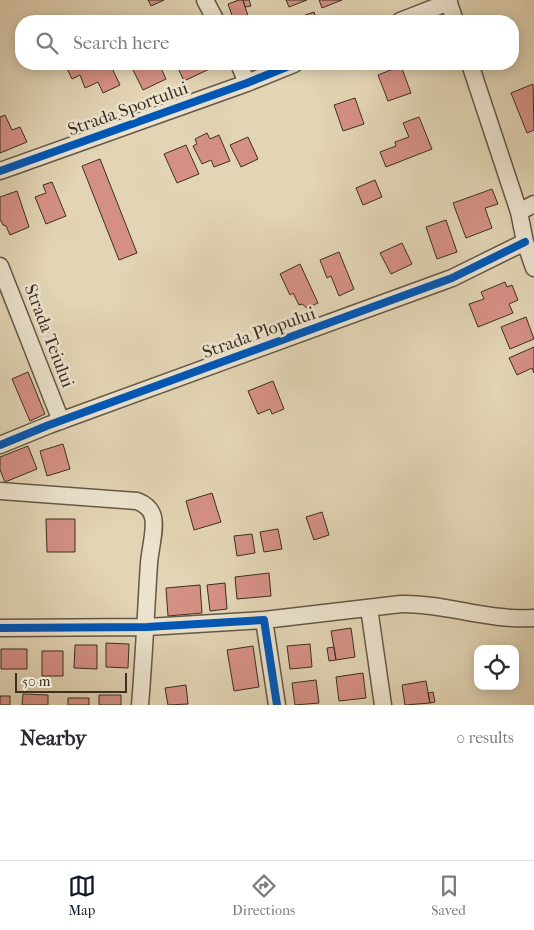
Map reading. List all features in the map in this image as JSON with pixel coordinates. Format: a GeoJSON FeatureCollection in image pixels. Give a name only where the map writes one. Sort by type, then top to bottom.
{"type":"FeatureCollection","features":[{"type":"Feature","properties":{"kind":"street"},"geometry":{"type":"LineString","coordinates":[[204,0],[213,15]]}},
{"type":"Feature","properties":{"kind":"street"},"geometry":{"type":"LineString","coordinates":[[414,15],[448,1],[453,15]]}},
{"type":"Feature","properties":{"kind":"street"},"geometry":{"type":"LineString","coordinates":[[242,70],[247,83]]}},
{"type":"Feature","properties":{"kind":"street","name":"Strada Sportului"},"geometry":{"type":"LineString","coordinates":[[0,171],[279,70]]}},
{"type":"Feature","properties":{"kind":"street"},"geometry":{"type":"LineString","coordinates":[[472,70],[527,208],[525,242],[534,268]]}},
{"type":"Feature","properties":{"kind":"street","name":"Strada Plopului"},"geometry":{"type":"LineString","coordinates":[[0,445],[452,278],[525,242]]}},
{"type":"Feature","properties":{"kind":"street","name":"Strada Teiului"},"geometry":{"type":"LineString","coordinates":[[0,266],[61,421]]}},
{"type":"Feature","properties":{"kind":"street"},"geometry":{"type":"LineString","coordinates":[[0,491],[138,501],[145,504],[152,511],[154,520],[149,561],[147,627],[140,705]]}},
{"type":"Feature","properties":{"kind":"street"},"geometry":{"type":"LineString","coordinates":[[0,628],[147,627],[264,620],[416,604],[498,617],[534,618]]}},
{"type":"Feature","properties":{"kind":"street"},"geometry":{"type":"LineString","coordinates":[[369,608],[383,705]]}},
{"type":"Feature","properties":{"kind":"street"},"geometry":{"type":"LineString","coordinates":[[264,620],[277,705]]}},
{"type":"Feature","properties":{"kind":"building"},"geometry":{"type":"Polygon","coordinates":[[[148,0],[164,0],[151,6],[148,0]]]}},
{"type":"Feature","properties":{"kind":"building"},"geometry":{"type":"Polygon","coordinates":[[[243,0],[248,15],[232,15],[228,4],[243,0]]]}},
{"type":"Feature","properties":{"kind":"building"},"geometry":{"type":"Polygon","coordinates":[[[243,0],[249,0],[251,6],[245,7],[243,0]]]}},
{"type":"Feature","properties":{"kind":"building"},"geometry":{"type":"Polygon","coordinates":[[[286,0],[307,0],[289,7],[286,0]]]}},
{"type":"Feature","properties":{"kind":"building"},"geometry":{"type":"Polygon","coordinates":[[[319,0],[342,0],[322,8],[319,0]]]}},
{"type":"Feature","properties":{"kind":"building"},"geometry":{"type":"Polygon","coordinates":[[[68,70],[113,70],[120,85],[103,93],[98,82],[85,88],[80,75],[72,79],[68,70]]]}},
{"type":"Feature","properties":{"kind":"building"},"geometry":{"type":"Polygon","coordinates":[[[133,70],[162,70],[166,79],[143,90],[133,70]]]}},
{"type":"Feature","properties":{"kind":"building"},"geometry":{"type":"Polygon","coordinates":[[[179,70],[207,70],[184,81],[179,70]]]}},
{"type":"Feature","properties":{"kind":"building"},"geometry":{"type":"Polygon","coordinates":[[[391,70],[402,70],[411,93],[388,101],[378,75],[391,70]]]}},
{"type":"Feature","properties":{"kind":"building"},"geometry":{"type":"Polygon","coordinates":[[[533,84],[534,130],[527,133],[511,93],[533,84]]]}},
{"type":"Feature","properties":{"kind":"building"},"geometry":{"type":"Polygon","coordinates":[[[355,98],[364,124],[343,131],[334,105],[355,98]]]}},
{"type":"Feature","properties":{"kind":"building"},"geometry":{"type":"Polygon","coordinates":[[[5,115],[12,130],[20,127],[27,142],[0,153],[0,117],[5,115]]]}},
{"type":"Feature","properties":{"kind":"building"},"geometry":{"type":"Polygon","coordinates":[[[419,117],[432,149],[386,167],[380,152],[396,146],[395,142],[409,137],[403,123],[419,117]]]}},
{"type":"Feature","properties":{"kind":"building"},"geometry":{"type":"Polygon","coordinates":[[[207,133],[210,139],[219,135],[230,161],[214,167],[211,160],[202,164],[193,146],[197,144],[195,139],[207,133]]]}},
{"type":"Feature","properties":{"kind":"building"},"geometry":{"type":"Polygon","coordinates":[[[248,137],[258,159],[241,167],[230,145],[248,137]]]}},
{"type":"Feature","properties":{"kind":"building"},"geometry":{"type":"Polygon","coordinates":[[[186,145],[199,174],[177,183],[164,154],[186,145]]]}},
{"type":"Feature","properties":{"kind":"building"},"geometry":{"type":"Polygon","coordinates":[[[100,159],[137,253],[119,260],[82,166],[100,159]]]}},
{"type":"Feature","properties":{"kind":"building"},"geometry":{"type":"Polygon","coordinates":[[[375,180],[382,197],[363,205],[356,188],[375,180]]]}},
{"type":"Feature","properties":{"kind":"building"},"geometry":{"type":"Polygon","coordinates":[[[52,182],[66,216],[46,224],[35,197],[46,193],[43,185],[52,182]]]}},
{"type":"Feature","properties":{"kind":"building"},"geometry":{"type":"Polygon","coordinates":[[[492,189],[498,204],[485,208],[492,228],[466,238],[453,203],[492,189]]]}},
{"type":"Feature","properties":{"kind":"building"},"geometry":{"type":"Polygon","coordinates":[[[17,191],[29,227],[10,235],[0,219],[0,197],[17,191]]]}},
{"type":"Feature","properties":{"kind":"building"},"geometry":{"type":"Polygon","coordinates":[[[446,220],[457,252],[437,259],[426,227],[446,220]]]}},
{"type":"Feature","properties":{"kind":"building"},"geometry":{"type":"Polygon","coordinates":[[[402,243],[412,264],[391,274],[380,253],[402,243]]]}},
{"type":"Feature","properties":{"kind":"building"},"geometry":{"type":"Polygon","coordinates":[[[339,252],[354,289],[339,296],[331,276],[327,278],[320,260],[339,252]]]}},
{"type":"Feature","properties":{"kind":"building"},"geometry":{"type":"Polygon","coordinates":[[[300,264],[318,303],[307,308],[302,304],[299,305],[293,293],[290,295],[280,274],[300,264]]]}},
{"type":"Feature","properties":{"kind":"building"},"geometry":{"type":"Polygon","coordinates":[[[505,282],[507,287],[512,285],[518,300],[509,304],[513,313],[478,327],[469,304],[484,299],[481,292],[505,282]]]}},
{"type":"Feature","properties":{"kind":"building"},"geometry":{"type":"Polygon","coordinates":[[[526,317],[534,339],[510,349],[501,327],[526,317]]]}},
{"type":"Feature","properties":{"kind":"building"},"geometry":{"type":"Polygon","coordinates":[[[534,347],[534,373],[532,368],[517,375],[509,358],[534,347]]]}},
{"type":"Feature","properties":{"kind":"building"},"geometry":{"type":"Polygon","coordinates":[[[28,372],[45,414],[30,421],[12,379],[28,372]]]}},
{"type":"Feature","properties":{"kind":"building"},"geometry":{"type":"Polygon","coordinates":[[[273,381],[284,409],[272,414],[270,409],[258,414],[248,391],[273,381]]]}},
{"type":"Feature","properties":{"kind":"building"},"geometry":{"type":"Polygon","coordinates":[[[63,444],[70,469],[47,476],[40,451],[63,444]]]}},
{"type":"Feature","properties":{"kind":"building"},"geometry":{"type":"Polygon","coordinates":[[[28,446],[37,469],[5,482],[0,470],[0,457],[28,446]]]}},
{"type":"Feature","properties":{"kind":"building"},"geometry":{"type":"Polygon","coordinates":[[[212,493],[221,522],[194,530],[186,501],[212,493]]]}},
{"type":"Feature","properties":{"kind":"building"},"geometry":{"type":"Polygon","coordinates":[[[322,512],[329,535],[314,540],[306,517],[322,512]]]}},
{"type":"Feature","properties":{"kind":"building"},"geometry":{"type":"Polygon","coordinates":[[[46,519],[75,519],[75,552],[47,552],[46,519]]]}},
{"type":"Feature","properties":{"kind":"building"},"geometry":{"type":"Polygon","coordinates":[[[278,529],[282,549],[264,552],[260,532],[278,529]]]}},
{"type":"Feature","properties":{"kind":"building"},"geometry":{"type":"Polygon","coordinates":[[[252,534],[255,553],[237,556],[234,536],[252,534]]]}},
{"type":"Feature","properties":{"kind":"building"},"geometry":{"type":"Polygon","coordinates":[[[269,573],[271,596],[237,599],[235,577],[269,573]]]}},
{"type":"Feature","properties":{"kind":"building"},"geometry":{"type":"Polygon","coordinates":[[[225,583],[227,609],[210,611],[207,585],[225,583]]]}},
{"type":"Feature","properties":{"kind":"building"},"geometry":{"type":"Polygon","coordinates":[[[200,585],[202,613],[168,616],[166,588],[200,585]]]}},
{"type":"Feature","properties":{"kind":"building"},"geometry":{"type":"Polygon","coordinates":[[[351,628],[355,657],[336,660],[331,631],[351,628]]]}},
{"type":"Feature","properties":{"kind":"building"},"geometry":{"type":"Polygon","coordinates":[[[106,643],[129,644],[128,668],[106,667],[106,643]]]}},
{"type":"Feature","properties":{"kind":"building"},"geometry":{"type":"Polygon","coordinates":[[[310,644],[312,667],[290,669],[287,646],[310,644]]]}},
{"type":"Feature","properties":{"kind":"building"},"geometry":{"type":"Polygon","coordinates":[[[75,645],[97,645],[97,669],[74,668],[75,645]]]}},
{"type":"Feature","properties":{"kind":"building"},"geometry":{"type":"Polygon","coordinates":[[[253,646],[259,687],[234,691],[227,650],[253,646]]]}},
{"type":"Feature","properties":{"kind":"building"},"geometry":{"type":"Polygon","coordinates":[[[334,647],[336,660],[329,661],[327,648],[334,647]]]}},
{"type":"Feature","properties":{"kind":"building"},"geometry":{"type":"Polygon","coordinates":[[[1,649],[27,649],[27,669],[1,669],[1,649]]]}},
{"type":"Feature","properties":{"kind":"building"},"geometry":{"type":"Polygon","coordinates":[[[42,651],[63,651],[63,676],[42,676],[42,651]]]}},
{"type":"Feature","properties":{"kind":"building"},"geometry":{"type":"Polygon","coordinates":[[[363,673],[366,698],[339,701],[336,677],[363,673]]]}},
{"type":"Feature","properties":{"kind":"building"},"geometry":{"type":"Polygon","coordinates":[[[316,680],[319,703],[295,705],[292,683],[316,680]]]}},
{"type":"Feature","properties":{"kind":"building"},"geometry":{"type":"Polygon","coordinates":[[[426,681],[430,703],[405,705],[402,685],[426,681]]]}},
{"type":"Feature","properties":{"kind":"building"},"geometry":{"type":"Polygon","coordinates":[[[186,685],[188,704],[168,705],[165,688],[186,685]]]}},
{"type":"Feature","properties":{"kind":"building"},"geometry":{"type":"Polygon","coordinates":[[[433,692],[435,702],[430,703],[428,693],[433,692]]]}},
{"type":"Feature","properties":{"kind":"building"},"geometry":{"type":"Polygon","coordinates":[[[23,694],[48,695],[48,705],[22,705],[23,694]]]}},
{"type":"Feature","properties":{"kind":"building"},"geometry":{"type":"Polygon","coordinates":[[[99,695],[121,695],[121,705],[99,705],[99,695]]]}},
{"type":"Feature","properties":{"kind":"building"},"geometry":{"type":"Polygon","coordinates":[[[0,696],[10,696],[10,705],[0,705],[0,696]]]}},
{"type":"Feature","properties":{"kind":"building"},"geometry":{"type":"Polygon","coordinates":[[[68,698],[89,698],[89,705],[68,705],[68,698]]]}},
{"type":"Feature","properties":{"kind":"cycle path"},"geometry":{"type":"LineString","coordinates":[[0,171],[279,70]]}},
{"type":"Feature","properties":{"kind":"cycle path"},"geometry":{"type":"LineString","coordinates":[[0,445],[49,425],[452,278],[525,242]]}},
{"type":"Feature","properties":{"kind":"cycle path"},"geometry":{"type":"LineString","coordinates":[[0,628],[147,627],[264,620],[277,705]]}}]}
